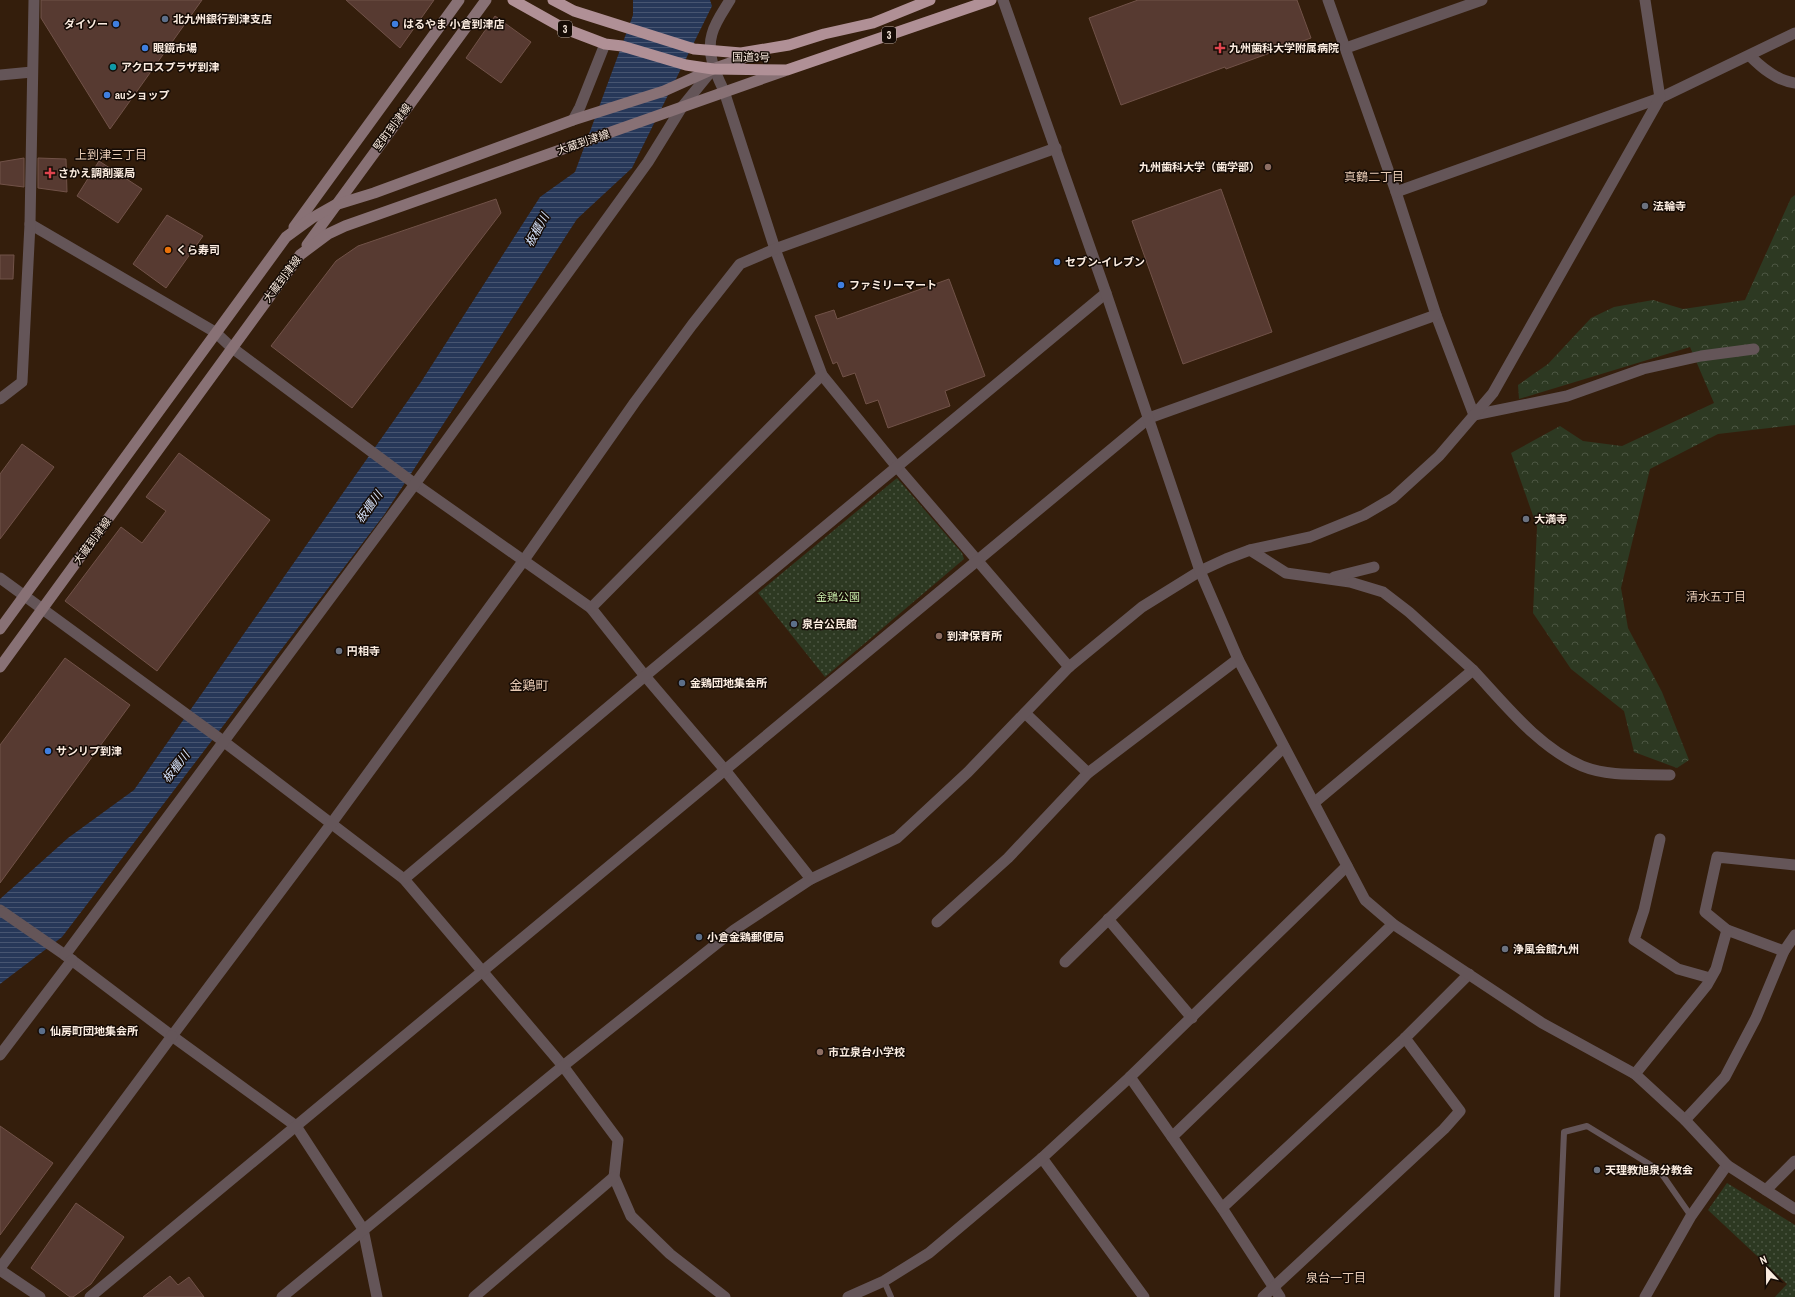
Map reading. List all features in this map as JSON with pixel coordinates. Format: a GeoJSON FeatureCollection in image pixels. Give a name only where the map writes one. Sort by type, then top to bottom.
{"type":"FeatureCollection","features":[{"type":"Feature","properties":{"kind":"highway","name":"国道3号"},"geometry":{"type":"LineString","coordinates":[[513,0],[563,28],[605,44],[622,46],[686,65],[713,69],[787,70],[991,0]]}},
{"type":"Feature","properties":{"kind":"highway","name":"国道3号"},"geometry":{"type":"LineString","coordinates":[[553,0],[574,11],[694,49],[710,52],[742,53],[767,50],[873,23],[930,0]]}},
{"type":"Feature","properties":{"kind":"main road","name":"堅町到津線"},"geometry":{"type":"LineString","coordinates":[[286,237],[459,0]]}},
{"type":"Feature","properties":{"kind":"main road","name":"堅町到津線"},"geometry":{"type":"LineString","coordinates":[[300,254],[486,0]]}},
{"type":"Feature","properties":{"kind":"main road","name":"大蔵到津線"},"geometry":{"type":"LineString","coordinates":[[0,628],[215,332],[286,237],[312,218],[335,205],[374,193],[573,120],[664,91],[713,69],[767,50]]}},
{"type":"Feature","properties":{"kind":"main road","name":"大蔵到津線"},"geometry":{"type":"LineString","coordinates":[[0,667],[300,254],[328,234],[345,226],[787,70]]}},
{"type":"Feature","properties":{"kind":"street"},"geometry":{"type":"LineString","coordinates":[[0,400],[22,382],[30,224],[34,0]]}},
{"type":"Feature","properties":{"kind":"street"},"geometry":{"type":"LineString","coordinates":[[730,0],[712,34],[710,52],[713,69],[724,91],[775,249],[822,375],[897,467],[1069,668]]}},
{"type":"Feature","properties":{"kind":"street"},"geometry":{"type":"LineString","coordinates":[[1004,0],[1149,418],[1200,571],[1238,659],[1365,900],[1393,924],[1542,1023],[1635,1074],[1685,1120],[1727,1165],[1795,1209]]}},
{"type":"Feature","properties":{"kind":"street"},"geometry":{"type":"LineString","coordinates":[[1328,0],[1396,192],[1436,316],[1474,415]]}},
{"type":"Feature","properties":{"kind":"street"},"geometry":{"type":"LineString","coordinates":[[1346,48],[1482,0]]}},
{"type":"Feature","properties":{"kind":"street"},"geometry":{"type":"LineString","coordinates":[[282,1297],[362,1229],[734,930],[811,879],[897,838],[968,772],[1069,668],[1142,607],[1200,571],[1250,550],[1310,537],[1364,514],[1393,498],[1439,456],[1493,393],[1660,98],[1645,0]]}},
{"type":"Feature","properties":{"kind":"street"},"geometry":{"type":"LineString","coordinates":[[1396,192],[1660,98],[1750,56],[1795,33]]}},
{"type":"Feature","properties":{"kind":"street"},"geometry":{"type":"LineString","coordinates":[[573,120],[580,107],[605,44]]}},
{"type":"Feature","properties":{"kind":"street"},"geometry":{"type":"LineString","coordinates":[[1750,56],[1763,70],[1789,82],[1795,83]]}},
{"type":"Feature","properties":{"kind":"street"},"geometry":{"type":"LineString","coordinates":[[0,1054],[223,741],[415,484],[648,162],[682,107],[713,69]]}},
{"type":"Feature","properties":{"kind":"street"},"geometry":{"type":"LineString","coordinates":[[0,75],[32,72]]}},
{"type":"Feature","properties":{"kind":"street"},"geometry":{"type":"LineString","coordinates":[[40,1297],[0,1269],[331,824],[524,560],[635,402],[740,264],[775,249],[1056,148]]}},
{"type":"Feature","properties":{"kind":"street"},"geometry":{"type":"LineString","coordinates":[[30,224],[215,332],[231,347],[415,484],[591,608],[811,879]]}},
{"type":"Feature","properties":{"kind":"street"},"geometry":{"type":"LineString","coordinates":[[404,879],[645,676],[1106,293]]}},
{"type":"Feature","properties":{"kind":"street"},"geometry":{"type":"LineString","coordinates":[[90,1297],[1149,418],[1436,316]]}},
{"type":"Feature","properties":{"kind":"street"},"geometry":{"type":"LineString","coordinates":[[1474,415],[1567,396],[1643,369],[1700,356],[1754,349]]}},
{"type":"Feature","properties":{"kind":"street"},"geometry":{"type":"LineString","coordinates":[[591,608],[822,375]]}},
{"type":"Feature","properties":{"kind":"street"},"geometry":{"type":"LineString","coordinates":[[1250,550],[1286,573],[1350,582],[1383,592],[1409,612],[1473,670],[1540,740],[1582,766],[1605,772],[1670,776]]}},
{"type":"Feature","properties":{"kind":"street"},"geometry":{"type":"LineString","coordinates":[[1330,579],[1374,567]]}},
{"type":"Feature","properties":{"kind":"street"},"geometry":{"type":"LineString","coordinates":[[0,578],[223,741],[404,879],[563,1066],[618,1140],[614,1177],[631,1216],[670,1254],[725,1297]]}},
{"type":"Feature","properties":{"kind":"street"},"geometry":{"type":"LineString","coordinates":[[937,922],[1008,858],[1088,773],[1238,659]]}},
{"type":"Feature","properties":{"kind":"street"},"geometry":{"type":"LineString","coordinates":[[1314,802],[1473,670]]}},
{"type":"Feature","properties":{"kind":"street"},"geometry":{"type":"LineString","coordinates":[[1025,713],[1088,773]]}},
{"type":"Feature","properties":{"kind":"street"},"geometry":{"type":"LineString","coordinates":[[1065,962],[1284,746]]}},
{"type":"Feature","properties":{"kind":"street"},"geometry":{"type":"LineString","coordinates":[[1660,839],[1644,910],[1634,940],[1678,969],[1710,978]]}},
{"type":"Feature","properties":{"kind":"street"},"geometry":{"type":"LineString","coordinates":[[1784,951],[1727,930],[1705,912],[1717,857],[1795,865]]}},
{"type":"Feature","properties":{"kind":"street"},"geometry":{"type":"LineString","coordinates":[[848,1297],[884,1281],[929,1253],[1042,1158],[1192,1018],[1347,866]]}},
{"type":"Feature","properties":{"kind":"street"},"geometry":{"type":"LineString","coordinates":[[0,910],[69,958],[172,1036],[296,1126],[362,1229],[377,1297]]}},
{"type":"Feature","properties":{"kind":"street"},"geometry":{"type":"LineString","coordinates":[[1108,919],[1192,1018]]}},
{"type":"Feature","properties":{"kind":"street"},"geometry":{"type":"LineString","coordinates":[[1172,1137],[1393,924]]}},
{"type":"Feature","properties":{"kind":"street"},"geometry":{"type":"LineString","coordinates":[[1635,1074],[1716,969],[1727,930]]}},
{"type":"Feature","properties":{"kind":"street"},"geometry":{"type":"LineString","coordinates":[[1685,1120],[1725,1077],[1756,1018],[1784,951],[1795,935]]}},
{"type":"Feature","properties":{"kind":"street"},"geometry":{"type":"LineString","coordinates":[[1222,1208],[1405,1038],[1469,974]]}},
{"type":"Feature","properties":{"kind":"street"},"geometry":{"type":"LineString","coordinates":[[1263,1297],[1277,1292],[1444,1129],[1460,1111],[1405,1038]]}},
{"type":"Feature","properties":{"kind":"street"},"geometry":{"type":"LineString","coordinates":[[1130,1077],[1222,1208],[1277,1292]]}},
{"type":"Feature","properties":{"kind":"street"},"geometry":{"type":"LineString","coordinates":[[1042,1158],[1144,1297]]}},
{"type":"Feature","properties":{"kind":"street"},"geometry":{"type":"LineString","coordinates":[[1766,1190],[1795,1161]]}},
{"type":"Feature","properties":{"kind":"street"},"geometry":{"type":"LineString","coordinates":[[1645,1297],[1692,1216],[1727,1165]]}},
{"type":"Feature","properties":{"kind":"street"},"geometry":{"type":"LineString","coordinates":[[474,1297],[614,1177]]}},
{"type":"Feature","properties":{"kind":"lane"},"geometry":{"type":"LineString","coordinates":[[1557,1297],[1564,1132],[1587,1126],[1659,1170],[1692,1216]]}},
{"type":"Feature","properties":{"kind":"lane"},"geometry":{"type":"LineString","coordinates":[[884,1281],[891,1297]]}},
{"type":"Feature","properties":{"kind":"green space"},"geometry":{"type":"Polygon","coordinates":[[[1795,195],[1795,425],[1718,434],[1650,469],[1621,588],[1628,628],[1662,692],[1689,760],[1677,768],[1634,752],[1624,711],[1571,669],[1533,613],[1537,527],[1511,453],[1560,426],[1583,441],[1622,446],[1714,403],[1690,347],[1519,399],[1518,385],[1548,364],[1591,318],[1614,307],[1653,300],[1683,309],[1745,300],[1791,198],[1795,195]]]}},
{"type":"Feature","properties":{"kind":"green space","name":"金鶏公園"},"geometry":{"type":"Polygon","coordinates":[[[897,478],[962,553],[964,559],[825,677],[758,593],[897,478]]]}},
{"type":"Feature","properties":{"kind":"green space"},"geometry":{"type":"Polygon","coordinates":[[[1727,1183],[1795,1225],[1795,1297],[1775,1297],[1787,1284],[1708,1210],[1727,1183]]]}},
{"type":"Feature","properties":{"kind":"water","name":"板櫃川"},"geometry":{"type":"Polygon","coordinates":[[[633,0],[710,0],[712,6],[632,168],[577,219],[384,515],[62,937],[0,984],[0,899],[68,838],[134,790],[421,382],[540,197],[575,172],[633,15],[633,0]]]}},
{"type":"Feature","properties":{"kind":"building","name":"アクロスプラザ到津"},"geometry":{"type":"Polygon","coordinates":[[[41,0],[202,0],[110,129],[41,18],[41,0]]]}},
{"type":"Feature","properties":{"kind":"building","name":"はるやま 小倉到津店"},"geometry":{"type":"Polygon","coordinates":[[[346,0],[434,0],[400,48],[346,0]]]}},
{"type":"Feature","properties":{"kind":"building"},"geometry":{"type":"Polygon","coordinates":[[[1138,0],[1297,0],[1311,38],[1226,69],[1225,67],[1121,105],[1089,18],[1138,0]]]}},
{"type":"Feature","properties":{"kind":"building"},"geometry":{"type":"Polygon","coordinates":[[[495,16],[531,42],[501,83],[466,58],[495,16]]]}},
{"type":"Feature","properties":{"kind":"building"},"geometry":{"type":"Polygon","coordinates":[[[24,158],[24,187],[0,184],[0,162],[24,158]]]}},
{"type":"Feature","properties":{"kind":"building","name":"さかえ調剤薬局"},"geometry":{"type":"Polygon","coordinates":[[[38,158],[66,159],[67,192],[38,188],[38,158]]]}},
{"type":"Feature","properties":{"kind":"building"},"geometry":{"type":"Polygon","coordinates":[[[99,161],[142,189],[118,223],[77,196],[99,161]]]}},
{"type":"Feature","properties":{"kind":"building"},"geometry":{"type":"Polygon","coordinates":[[[1221,189],[1272,332],[1183,364],[1132,221],[1221,189]]]}},
{"type":"Feature","properties":{"kind":"building"},"geometry":{"type":"Polygon","coordinates":[[[496,199],[501,213],[352,408],[271,346],[336,261],[358,246],[496,199]]]}},
{"type":"Feature","properties":{"kind":"building","name":"くら寿司"},"geometry":{"type":"Polygon","coordinates":[[[167,215],[203,236],[166,288],[133,264],[167,215]]]}},
{"type":"Feature","properties":{"kind":"building"},"geometry":{"type":"Polygon","coordinates":[[[0,255],[14,255],[13,279],[0,279],[0,255]]]}},
{"type":"Feature","properties":{"kind":"building"},"geometry":{"type":"Polygon","coordinates":[[[949,279],[985,376],[945,391],[950,406],[888,428],[878,400],[866,404],[855,373],[843,377],[837,362],[833,364],[815,316],[834,310],[837,319],[949,279]]]}},
{"type":"Feature","properties":{"kind":"building"},"geometry":{"type":"Polygon","coordinates":[[[22,444],[54,467],[0,539],[0,474],[22,444]]]}},
{"type":"Feature","properties":{"kind":"building"},"geometry":{"type":"Polygon","coordinates":[[[179,453],[270,520],[157,671],[65,601],[121,527],[142,543],[166,511],[146,497],[179,453]]]}},
{"type":"Feature","properties":{"kind":"building"},"geometry":{"type":"Polygon","coordinates":[[[65,658],[130,705],[0,883],[0,745],[65,658]]]}},
{"type":"Feature","properties":{"kind":"building"},"geometry":{"type":"Polygon","coordinates":[[[0,1126],[53,1163],[0,1235],[0,1126]]]}},
{"type":"Feature","properties":{"kind":"building"},"geometry":{"type":"Polygon","coordinates":[[[76,1203],[124,1237],[91,1284],[73,1297],[70,1297],[31,1268],[76,1203]]]}},
{"type":"Feature","properties":{"kind":"building"},"geometry":{"type":"Polygon","coordinates":[[[170,1276],[178,1285],[189,1277],[204,1297],[143,1297],[170,1276]]]}},
{"type":"Feature","properties":{"kind":"place","name":"北九州銀行到津支店"},"geometry":{"type":"Point","coordinates":[165,19]}},
{"type":"Feature","properties":{"kind":"place","name":"ダイソー"},"geometry":{"type":"Point","coordinates":[116,24]}},
{"type":"Feature","properties":{"kind":"place","name":"はるやま 小倉到津店"},"geometry":{"type":"Point","coordinates":[395,24]}},
{"type":"Feature","properties":{"kind":"place","name":"眼鏡市場"},"geometry":{"type":"Point","coordinates":[145,48]}},
{"type":"Feature","properties":{"kind":"place","name":"九州歯科大学附属病院"},"geometry":{"type":"Point","coordinates":[1220,48]}},
{"type":"Feature","properties":{"kind":"place","name":"アクロスプラザ到津"},"geometry":{"type":"Point","coordinates":[113,67]}},
{"type":"Feature","properties":{"kind":"place","name":"auショップ"},"geometry":{"type":"Point","coordinates":[107,95]}},
{"type":"Feature","properties":{"kind":"place","name":"九州歯科大学（歯学部）"},"geometry":{"type":"Point","coordinates":[1268,167]}},
{"type":"Feature","properties":{"kind":"place","name":"さかえ調剤薬局"},"geometry":{"type":"Point","coordinates":[50,173]}},
{"type":"Feature","properties":{"kind":"place","name":"法輪寺"},"geometry":{"type":"Point","coordinates":[1645,206]}},
{"type":"Feature","properties":{"kind":"place","name":"くら寿司"},"geometry":{"type":"Point","coordinates":[168,250]}},
{"type":"Feature","properties":{"kind":"place","name":"セブン-イレブン"},"geometry":{"type":"Point","coordinates":[1057,262]}},
{"type":"Feature","properties":{"kind":"place","name":"ファミリーマート"},"geometry":{"type":"Point","coordinates":[841,285]}},
{"type":"Feature","properties":{"kind":"place","name":"大満寺"},"geometry":{"type":"Point","coordinates":[1526,519]}},
{"type":"Feature","properties":{"kind":"place","name":"泉台公民館"},"geometry":{"type":"Point","coordinates":[794,624]}},
{"type":"Feature","properties":{"kind":"place","name":"到津保育所"},"geometry":{"type":"Point","coordinates":[939,636]}},
{"type":"Feature","properties":{"kind":"place","name":"円相寺"},"geometry":{"type":"Point","coordinates":[339,651]}},
{"type":"Feature","properties":{"kind":"place","name":"金鶏団地集会所"},"geometry":{"type":"Point","coordinates":[682,683]}},
{"type":"Feature","properties":{"kind":"place","name":"サンリプ到津"},"geometry":{"type":"Point","coordinates":[48,751]}},
{"type":"Feature","properties":{"kind":"place","name":"小倉金鶏郵便局"},"geometry":{"type":"Point","coordinates":[699,937]}},
{"type":"Feature","properties":{"kind":"place","name":"浄風会館九州"},"geometry":{"type":"Point","coordinates":[1505,949]}},
{"type":"Feature","properties":{"kind":"place","name":"仙房町団地集会所"},"geometry":{"type":"Point","coordinates":[42,1031]}},
{"type":"Feature","properties":{"kind":"place","name":"市立泉台小学校"},"geometry":{"type":"Point","coordinates":[820,1052]}},
{"type":"Feature","properties":{"kind":"place","name":"天理教旭泉分教会"},"geometry":{"type":"Point","coordinates":[1597,1170]}},
{"type":"Feature","properties":{"kind":"district","name":"上到津三丁目"},"geometry":{"type":"Point","coordinates":[111,155]}},
{"type":"Feature","properties":{"kind":"district","name":"真鶴二丁目"},"geometry":{"type":"Point","coordinates":[1374,177]}},
{"type":"Feature","properties":{"kind":"district","name":"清水五丁目"},"geometry":{"type":"Point","coordinates":[1716,597]}},
{"type":"Feature","properties":{"kind":"district","name":"金鶏町"},"geometry":{"type":"Point","coordinates":[529,685]}},
{"type":"Feature","properties":{"kind":"district","name":"泉台一丁目"},"geometry":{"type":"Point","coordinates":[1336,1278]}}]}
